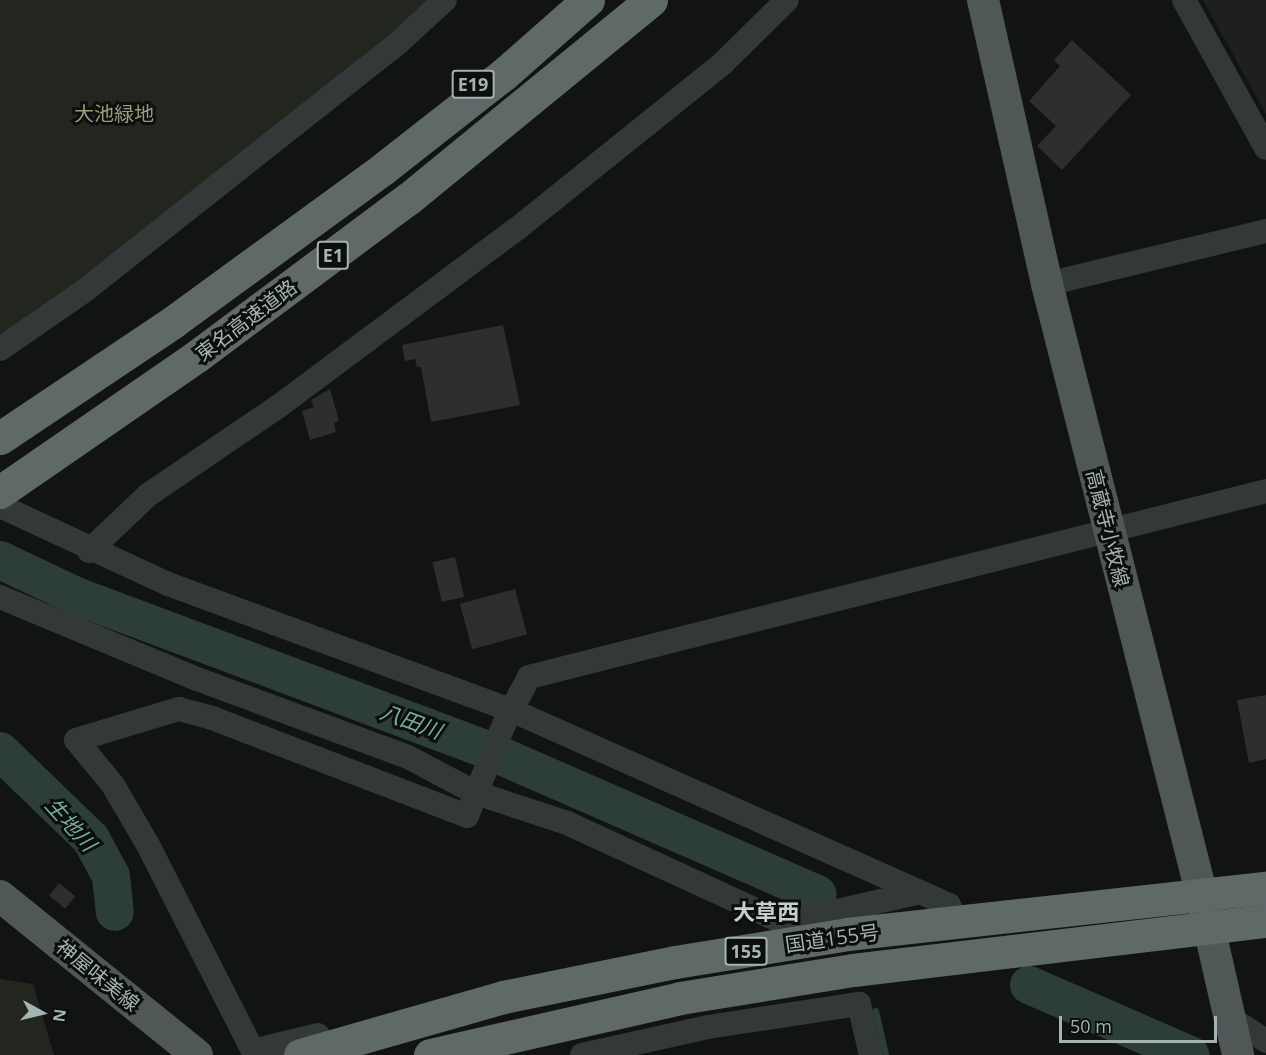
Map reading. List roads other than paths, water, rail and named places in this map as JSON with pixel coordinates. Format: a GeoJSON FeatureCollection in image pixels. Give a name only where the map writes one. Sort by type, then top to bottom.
{"type":"FeatureCollection","features":[{"type":"Feature","properties":{"kind":"highway","name":"E19"},"geometry":{"type":"LineString","coordinates":[[384,168],[562,0]]}},
{"type":"Feature","properties":{"kind":"highway","name":"東名高速道路"},"geometry":{"type":"LineString","coordinates":[[0,438],[173,322],[384,168],[504,74],[588,0]]}},
{"type":"Feature","properties":{"kind":"highway","name":"東名高速道路"},"geometry":{"type":"LineString","coordinates":[[0,492],[198,356],[408,200],[651,0]]}},
{"type":"Feature","properties":{"kind":"highway","name":"国道155号"},"geometry":{"type":"LineString","coordinates":[[300,1055],[503,997],[675,962],[797,931],[957,924],[1266,888]]}},
{"type":"Feature","properties":{"kind":"highway","name":"国道155号"},"geometry":{"type":"LineString","coordinates":[[430,1055],[680,998],[841,972],[1266,921]]}},
{"type":"Feature","properties":{"kind":"main road","name":"高蔵寺小牧線"},"geometry":{"type":"LineString","coordinates":[[983,0],[1047,284],[1202,896],[1238,1055]]}},
{"type":"Feature","properties":{"kind":"main road","name":"神屋味美線"},"geometry":{"type":"LineString","coordinates":[[0,896],[197,1055]]}},
{"type":"Feature","properties":{"kind":"street"},"geometry":{"type":"LineString","coordinates":[[0,349],[84,291],[399,42],[446,0]]}},
{"type":"Feature","properties":{"kind":"street"},"geometry":{"type":"LineString","coordinates":[[89,551],[148,495],[279,406],[518,228],[722,64],[787,0]]}},
{"type":"Feature","properties":{"kind":"street"},"geometry":{"type":"LineString","coordinates":[[1184,0],[1266,148]]}},
{"type":"Feature","properties":{"kind":"street"},"geometry":{"type":"LineString","coordinates":[[1047,284],[1266,231]]}},
{"type":"Feature","properties":{"kind":"street"},"geometry":{"type":"LineString","coordinates":[[920,892],[797,931],[678,946],[433,1001],[253,1051],[142,835],[113,785],[76,740],[179,709],[212,718],[467,816],[508,716],[528,677],[1266,491]]}},
{"type":"Feature","properties":{"kind":"street"},"geometry":{"type":"LineString","coordinates":[[0,506],[89,551],[168,585],[508,716],[920,892],[949,905],[957,924]]}},
{"type":"Feature","properties":{"kind":"street"},"geometry":{"type":"LineString","coordinates":[[0,597],[197,679],[408,757],[477,789],[567,824],[797,931]]}},
{"type":"Feature","properties":{"kind":"street"},"geometry":{"type":"LineString","coordinates":[[582,1055],[708,1027],[859,1004],[871,1055]]}},
{"type":"Feature","properties":{"kind":"street"},"geometry":{"type":"LineString","coordinates":[[1229,1017],[1266,1041]]}},
{"type":"Feature","properties":{"kind":"waterway","name":"八田川"},"geometry":{"type":"LineString","coordinates":[[0,560],[76,596],[483,748],[817,894]]}},
{"type":"Feature","properties":{"kind":"waterway","name":"生地川"},"geometry":{"type":"LineString","coordinates":[[0,751],[91,839],[111,876],[115,912]]}},
{"type":"Feature","properties":{"kind":"waterway","name":"八田川"},"geometry":{"type":"LineString","coordinates":[[1029,985],[1190,1055]]}},
{"type":"Feature","properties":{"kind":"waterway"},"geometry":{"type":"LineString","coordinates":[[876,1011],[886,1055]]}},
{"type":"Feature","properties":{"kind":"district","name":"大草西"},"geometry":{"type":"Point","coordinates":[766,912]}},
{"type":"Feature","properties":{"kind":"park label","name":"大池緑地"},"geometry":{"type":"Point","coordinates":[114,113]}}]}
